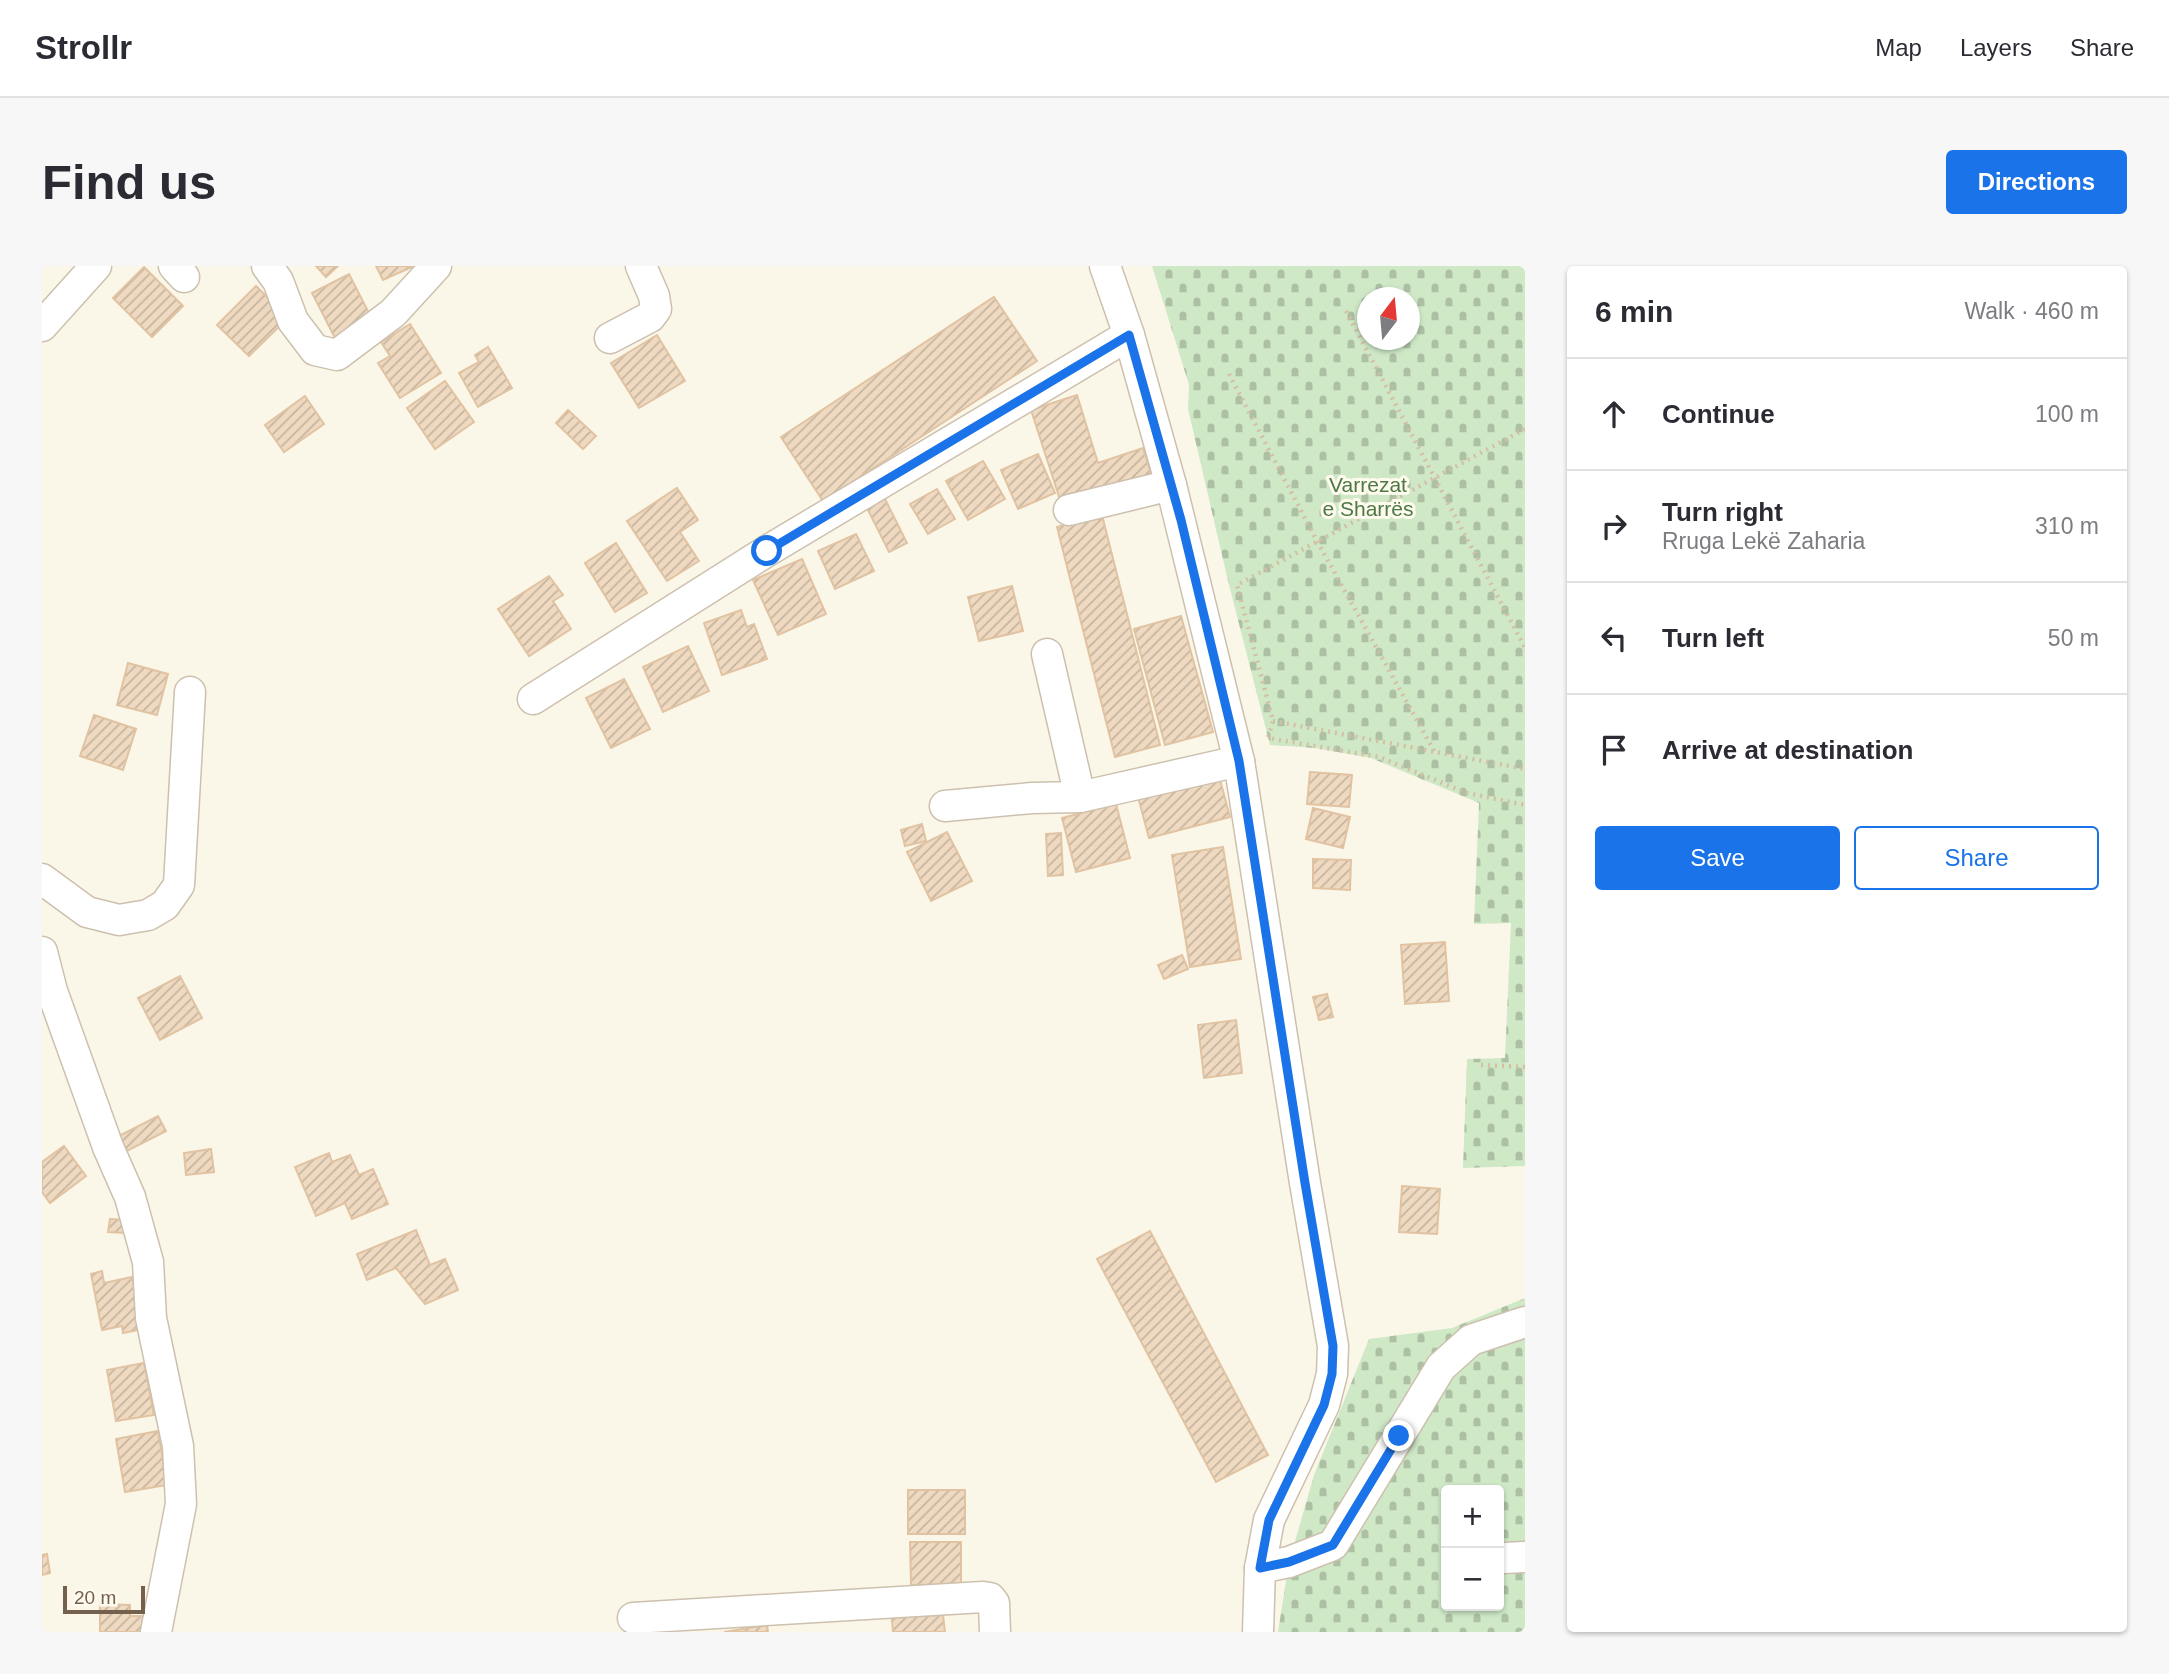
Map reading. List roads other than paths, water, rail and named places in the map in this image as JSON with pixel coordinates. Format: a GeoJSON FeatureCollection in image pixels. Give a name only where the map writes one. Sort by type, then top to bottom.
{"type":"FeatureCollection","features":[{"type":"Feature","properties":{"kind":"street"},"geometry":{"type":"LineString","coordinates":[[42,326],[96,266]]}},
{"type":"Feature","properties":{"kind":"street"},"geometry":{"type":"LineString","coordinates":[[267,266],[278,281],[293,321],[315,350],[337,355],[393,313],[436,266]]}},
{"type":"Feature","properties":{"kind":"street"},"geometry":{"type":"LineString","coordinates":[[610,338],[650,317],[656,309],[654,296],[641,266]]}},
{"type":"Feature","properties":{"kind":"street"},"geometry":{"type":"LineString","coordinates":[[1105,266],[1129,335],[1171,485],[1303,1170],[1333,1346],[1332,1374],[1326,1398],[1269,1520],[1260,1568],[1258,1632]]}},
{"type":"Feature","properties":{"kind":"street"},"geometry":{"type":"LineString","coordinates":[[533,699],[767,551],[1129,335]]}},
{"type":"Feature","properties":{"kind":"street"},"geometry":{"type":"LineString","coordinates":[[1069,510],[1171,485]]}},
{"type":"Feature","properties":{"kind":"street"},"geometry":{"type":"LineString","coordinates":[[1047,654],[1080,797]]}},
{"type":"Feature","properties":{"kind":"street"},"geometry":{"type":"LineString","coordinates":[[42,879],[87,912],[119,920],[148,915],[166,905],[178,885],[190,692]]}},
{"type":"Feature","properties":{"kind":"street"},"geometry":{"type":"LineString","coordinates":[[945,806],[1032,798],[1080,797],[1224,752]]}},
{"type":"Feature","properties":{"kind":"street"},"geometry":{"type":"LineString","coordinates":[[42,952],[52,991],[108,1147],[130,1197],[148,1262],[151,1318],[178,1446],[181,1504],[156,1632]]}},
{"type":"Feature","properties":{"kind":"street"},"geometry":{"type":"LineString","coordinates":[[1260,1568],[1289,1562],[1333,1545],[1441,1367],[1471,1340],[1525,1322]]}},
{"type":"Feature","properties":{"kind":"street"},"geometry":{"type":"LineString","coordinates":[[633,1618],[983,1597],[990,1598],[994,1603],[995,1632]]}},
{"type":"Feature","properties":{"kind":"park label","name":"Varrezat e Sharrës"},"geometry":{"type":"Point","coordinates":[1368,497]}}]}
